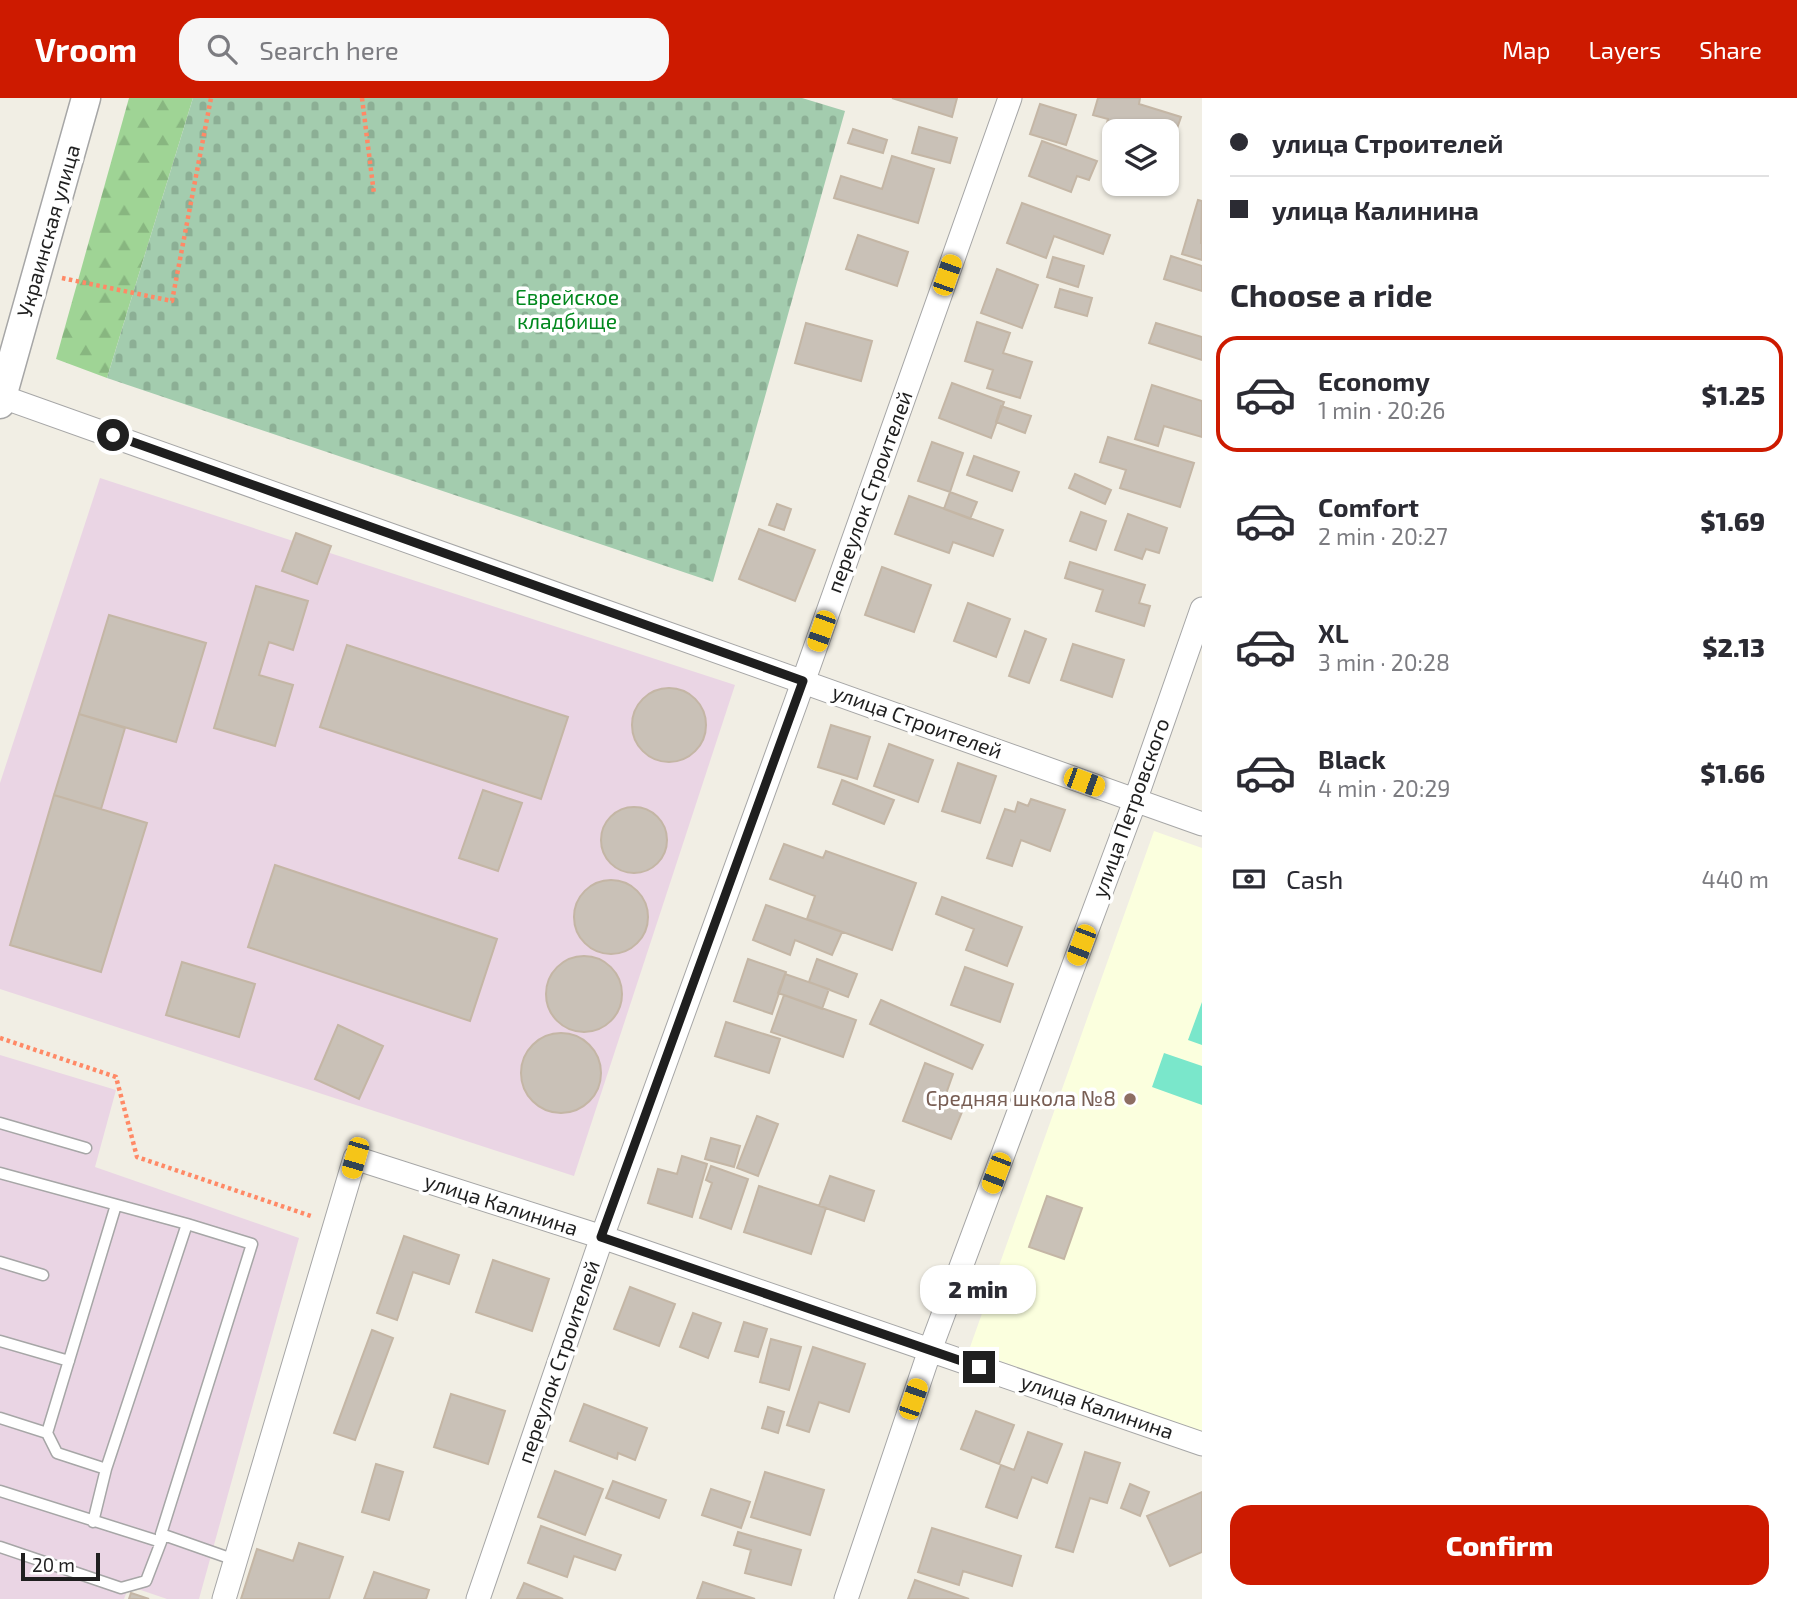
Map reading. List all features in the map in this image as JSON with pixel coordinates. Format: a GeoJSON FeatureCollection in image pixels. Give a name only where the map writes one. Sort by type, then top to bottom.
{"type":"FeatureCollection","features":[{"type":"Feature","properties":{"kind":"street","name":"Украинская улица"},"geometry":{"type":"LineString","coordinates":[[1,399],[86,98]]}},
{"type":"Feature","properties":{"kind":"street","name":"переулок Строителей"},"geometry":{"type":"LineString","coordinates":[[478,1599],[601,1237],[803,681],[1010,98]]}},
{"type":"Feature","properties":{"kind":"street","name":"улица Строителей"},"geometry":{"type":"LineString","coordinates":[[1,399],[1202,824]]}},
{"type":"Feature","properties":{"kind":"street","name":"улица Петровского"},"geometry":{"type":"LineString","coordinates":[[846,1599],[930,1350],[1135,801],[1202,609]]}},
{"type":"Feature","properties":{"kind":"street","name":"улица Калинина"},"geometry":{"type":"LineString","coordinates":[[335,1224],[355,1158],[601,1237],[1202,1444]]}},
{"type":"Feature","properties":{"kind":"street"},"geometry":{"type":"LineString","coordinates":[[224,1599],[335,1224]]}},
{"type":"Feature","properties":{"kind":"lane"},"geometry":{"type":"LineString","coordinates":[[0,1123],[86,1148]]}},
{"type":"Feature","properties":{"kind":"lane"},"geometry":{"type":"LineString","coordinates":[[0,1173],[252,1244],[146,1581],[121,1588],[0,1547]]}},
{"type":"Feature","properties":{"kind":"lane"},"geometry":{"type":"LineString","coordinates":[[106,1469],[57,1453],[47,1433],[116,1205]]}},
{"type":"Feature","properties":{"kind":"lane"},"geometry":{"type":"LineString","coordinates":[[93,1521],[106,1469],[187,1224]]}},
{"type":"Feature","properties":{"kind":"lane"},"geometry":{"type":"LineString","coordinates":[[0,1262],[43,1275]]}},
{"type":"Feature","properties":{"kind":"lane"},"geometry":{"type":"LineString","coordinates":[[0,1341],[69,1361]]}},
{"type":"Feature","properties":{"kind":"lane"},"geometry":{"type":"LineString","coordinates":[[0,1418],[47,1433]]}},
{"type":"Feature","properties":{"kind":"lane"},"geometry":{"type":"LineString","coordinates":[[0,1491],[93,1521],[235,1560]]}},
{"type":"Feature","properties":{"kind":"path"},"geometry":{"type":"LineString","coordinates":[[37,272],[172,301],[211,98]]}},
{"type":"Feature","properties":{"kind":"path"},"geometry":{"type":"LineString","coordinates":[[362,98],[373,194]]}},
{"type":"Feature","properties":{"kind":"path"},"geometry":{"type":"LineString","coordinates":[[0,1038],[116,1077],[137,1157],[335,1224]]}},
{"type":"Feature","properties":{"kind":"shaded area"},"geometry":{"type":"Polygon","coordinates":[[[100,478],[735,685],[574,1176],[0,989],[0,783],[100,478]]]}},
{"type":"Feature","properties":{"kind":"shaded area","name":"Средняя школа №8"},"geometry":{"type":"Polygon","coordinates":[[[1154,831],[1202,848],[1202,1432],[969,1350],[1154,831]]]}},
{"type":"Feature","properties":{"kind":"shaded area"},"geometry":{"type":"Polygon","coordinates":[[[0,1055],[116,1090],[95,1167],[299,1238],[199,1599],[167,1599],[129,1586],[124,1599],[0,1599],[0,1055]]]}},
{"type":"Feature","properties":{"kind":"green space"},"geometry":{"type":"Polygon","coordinates":[[[129,98],[193,98],[107,378],[56,359],[129,98]]]}},
{"type":"Feature","properties":{"kind":"green space","name":"Еврейское кладбище"},"geometry":{"type":"Polygon","coordinates":[[[193,98],[802,98],[845,111],[713,582],[107,378],[193,98]]]}},
{"type":"Feature","properties":{"kind":"green space"},"geometry":{"type":"Polygon","coordinates":[[[1202,1002],[1202,1045],[1188,1040],[1202,1002]]]}},
{"type":"Feature","properties":{"kind":"green space"},"geometry":{"type":"Polygon","coordinates":[[[1164,1053],[1202,1066],[1202,1105],[1152,1087],[1164,1053]]]}},
{"type":"Feature","properties":{"kind":"building"},"geometry":{"type":"Polygon","coordinates":[[[892,98],[957,98],[952,117],[892,98]]]}},
{"type":"Feature","properties":{"kind":"building"},"geometry":{"type":"Polygon","coordinates":[[[1098,98],[1140,98],[1139,104],[1181,117],[1179,123],[1179,119],[1108,119],[1093,115],[1098,98]]]}},
{"type":"Feature","properties":{"kind":"building"},"geometry":{"type":"Polygon","coordinates":[[[1040,104],[1076,115],[1066,145],[1030,134],[1040,104]]]}},
{"type":"Feature","properties":{"kind":"building"},"geometry":{"type":"Polygon","coordinates":[[[919,127],[957,138],[950,163],[912,153],[919,127]]]}},
{"type":"Feature","properties":{"kind":"building"},"geometry":{"type":"Polygon","coordinates":[[[853,129],[887,140],[883,153],[848,143],[853,129]]]}},
{"type":"Feature","properties":{"kind":"building"},"geometry":{"type":"Polygon","coordinates":[[[1042,141],[1097,161],[1089,180],[1077,176],[1071,192],[1029,176],[1042,141]]]}},
{"type":"Feature","properties":{"kind":"building"},"geometry":{"type":"Polygon","coordinates":[[[892,156],[934,169],[918,223],[834,198],[841,176],[882,189],[892,156]]]}},
{"type":"Feature","properties":{"kind":"building"},"geometry":{"type":"Polygon","coordinates":[[[1198,200],[1202,201],[1202,260],[1182,254],[1198,200]]]}},
{"type":"Feature","properties":{"kind":"building"},"geometry":{"type":"Polygon","coordinates":[[[1022,203],[1110,235],[1103,254],[1054,236],[1046,258],[1007,243],[1022,203]]]}},
{"type":"Feature","properties":{"kind":"building"},"geometry":{"type":"Polygon","coordinates":[[[858,235],[908,252],[897,286],[846,269],[858,235]]]}},
{"type":"Feature","properties":{"kind":"building"},"geometry":{"type":"Polygon","coordinates":[[[1171,256],[1202,266],[1202,291],[1164,279],[1171,256]]]}},
{"type":"Feature","properties":{"kind":"building"},"geometry":{"type":"Polygon","coordinates":[[[1053,257],[1084,266],[1078,287],[1047,277],[1053,257]]]}},
{"type":"Feature","properties":{"kind":"building"},"geometry":{"type":"Polygon","coordinates":[[[997,269],[1038,285],[1022,328],[981,313],[997,269]]]}},
{"type":"Feature","properties":{"kind":"building"},"geometry":{"type":"Polygon","coordinates":[[[1060,289],[1092,298],[1087,316],[1055,307],[1060,289]]]}},
{"type":"Feature","properties":{"kind":"building"},"geometry":{"type":"Polygon","coordinates":[[[977,322],[1010,333],[1003,353],[1032,362],[1020,398],[987,388],[993,370],[965,361],[977,322]]]}},
{"type":"Feature","properties":{"kind":"building"},"geometry":{"type":"Polygon","coordinates":[[[806,323],[872,341],[861,381],[795,363],[806,323]]]}},
{"type":"Feature","properties":{"kind":"building"},"geometry":{"type":"Polygon","coordinates":[[[1156,323],[1202,337],[1202,360],[1149,343],[1156,323]]]}},
{"type":"Feature","properties":{"kind":"building"},"geometry":{"type":"Polygon","coordinates":[[[952,383],[1004,402],[991,438],[939,418],[952,383]]]}},
{"type":"Feature","properties":{"kind":"building"},"geometry":{"type":"Polygon","coordinates":[[[1152,385],[1202,401],[1202,437],[1164,426],[1158,446],[1135,439],[1152,385]]]}},
{"type":"Feature","properties":{"kind":"building"},"geometry":{"type":"Polygon","coordinates":[[[1001,406],[1031,416],[1025,433],[996,422],[1001,406]]]}},
{"type":"Feature","properties":{"kind":"building"},"geometry":{"type":"Polygon","coordinates":[[[1108,437],[1194,463],[1180,507],[1120,488],[1126,470],[1100,462],[1108,437]]]}},
{"type":"Feature","properties":{"kind":"building"},"geometry":{"type":"Polygon","coordinates":[[[932,442],[963,453],[950,492],[918,481],[932,442]]]}},
{"type":"Feature","properties":{"kind":"building"},"geometry":{"type":"Polygon","coordinates":[[[974,456],[1019,472],[1012,491],[967,475],[974,456]]]}},
{"type":"Feature","properties":{"kind":"building"},"geometry":{"type":"Polygon","coordinates":[[[1075,474],[1111,490],[1105,504],[1069,488],[1075,474]]]}},
{"type":"Feature","properties":{"kind":"building"},"geometry":{"type":"Polygon","coordinates":[[[950,492],[977,502],[970,519],[944,509],[950,492]]]}},
{"type":"Feature","properties":{"kind":"building"},"geometry":{"type":"Polygon","coordinates":[[[909,496],[1003,530],[993,556],[953,542],[949,553],[895,534],[909,496]]]}},
{"type":"Feature","properties":{"kind":"building"},"geometry":{"type":"Polygon","coordinates":[[[777,504],[791,509],[784,530],[769,525],[777,504]]]}},
{"type":"Feature","properties":{"kind":"building"},"geometry":{"type":"Polygon","coordinates":[[[1081,512],[1106,521],[1096,550],[1070,541],[1081,512]]]}},
{"type":"Feature","properties":{"kind":"building"},"geometry":{"type":"Polygon","coordinates":[[[1128,514],[1167,528],[1159,553],[1146,549],[1142,559],[1115,550],[1128,514]]]}},
{"type":"Feature","properties":{"kind":"building"},"geometry":{"type":"Polygon","coordinates":[[[759,529],[815,550],[795,601],[739,579],[759,529]]]}},
{"type":"Feature","properties":{"kind":"building"},"geometry":{"type":"Polygon","coordinates":[[[296,533],[331,546],[317,584],[282,571],[296,533]]]}},
{"type":"Feature","properties":{"kind":"building"},"geometry":{"type":"Polygon","coordinates":[[[1070,562],[1145,585],[1139,603],[1150,606],[1144,626],[1096,611],[1103,590],[1065,578],[1070,562]]]}},
{"type":"Feature","properties":{"kind":"building"},"geometry":{"type":"Polygon","coordinates":[[[882,567],[931,585],[914,632],[865,615],[882,567]]]}},
{"type":"Feature","properties":{"kind":"building"},"geometry":{"type":"Polygon","coordinates":[[[256,586],[308,601],[293,650],[269,642],[259,675],[293,685],[275,746],[214,728],[256,586]]]}},
{"type":"Feature","properties":{"kind":"building"},"geometry":{"type":"Polygon","coordinates":[[[968,603],[1010,619],[996,657],[954,641],[968,603]]]}},
{"type":"Feature","properties":{"kind":"building"},"geometry":{"type":"Polygon","coordinates":[[[109,615],[206,643],[176,742],[79,714],[109,615]]]}},
{"type":"Feature","properties":{"kind":"building"},"geometry":{"type":"Polygon","coordinates":[[[1025,631],[1046,639],[1029,683],[1009,676],[1025,631]]]}},
{"type":"Feature","properties":{"kind":"building"},"geometry":{"type":"Polygon","coordinates":[[[1073,644],[1124,660],[1112,697],[1061,680],[1073,644]]]}},
{"type":"Feature","properties":{"kind":"building"},"geometry":{"type":"Polygon","coordinates":[[[347,645],[568,717],[541,799],[320,727],[347,645]]]}},
{"type":"Feature","properties":{"kind":"building"},"geometry":{"type":"Polygon","coordinates":[[[669,688],[683,691],[695,699],[703,711],[706,725],[703,739],[695,751],[683,759],[669,762],[655,759],[643,751],[635,739],[632,725],[635,711],[643,699],[655,691],[669,688]]]}},
{"type":"Feature","properties":{"kind":"building"},"geometry":{"type":"Polygon","coordinates":[[[79,714],[125,728],[101,809],[54,795],[79,714]]]}},
{"type":"Feature","properties":{"kind":"building"},"geometry":{"type":"Polygon","coordinates":[[[831,725],[870,737],[857,779],[818,767],[831,725]]]}},
{"type":"Feature","properties":{"kind":"building"},"geometry":{"type":"Polygon","coordinates":[[[889,744],[933,760],[918,802],[874,786],[889,744]]]}},
{"type":"Feature","properties":{"kind":"building"},"geometry":{"type":"Polygon","coordinates":[[[958,763],[996,776],[980,823],[942,811],[958,763]]]}},
{"type":"Feature","properties":{"kind":"building"},"geometry":{"type":"Polygon","coordinates":[[[842,780],[894,800],[884,824],[833,804],[842,780]]]}},
{"type":"Feature","properties":{"kind":"building"},"geometry":{"type":"Polygon","coordinates":[[[483,790],[522,803],[498,871],[459,858],[483,790]]]}},
{"type":"Feature","properties":{"kind":"building"},"geometry":{"type":"Polygon","coordinates":[[[54,795],[147,823],[101,972],[10,945],[54,795]]]}},
{"type":"Feature","properties":{"kind":"building"},"geometry":{"type":"Polygon","coordinates":[[[1031,799],[1065,810],[1050,851],[1021,840],[1012,866],[987,858],[1005,809],[1015,812],[1018,802],[1028,806],[1031,799]]]}},
{"type":"Feature","properties":{"kind":"building"},"geometry":{"type":"Polygon","coordinates":[[[627,807],[641,807],[653,812],[662,821],[667,840],[665,853],[658,864],[641,873],[627,873],[615,868],[606,859],[601,847],[601,833],[606,821],[615,812],[627,807]]]}},
{"type":"Feature","properties":{"kind":"building"},"geometry":{"type":"Polygon","coordinates":[[[784,844],[823,858],[826,851],[916,883],[892,950],[807,919],[815,896],[770,879],[784,844]]]}},
{"type":"Feature","properties":{"kind":"building"},"geometry":{"type":"Polygon","coordinates":[[[275,865],[497,939],[470,1021],[248,947],[275,865]]]}},
{"type":"Feature","properties":{"kind":"building"},"geometry":{"type":"Polygon","coordinates":[[[611,880],[625,883],[637,891],[645,903],[648,917],[645,931],[637,943],[625,951],[611,954],[597,951],[585,943],[577,931],[574,917],[577,903],[585,891],[597,883],[611,880]]]}},
{"type":"Feature","properties":{"kind":"building"},"geometry":{"type":"Polygon","coordinates":[[[942,897],[1022,927],[1007,966],[966,950],[974,929],[936,914],[942,897]]]}},
{"type":"Feature","properties":{"kind":"building"},"geometry":{"type":"Polygon","coordinates":[[[766,905],[842,932],[832,955],[795,940],[790,955],[753,940],[766,905]]]}},
{"type":"Feature","properties":{"kind":"building"},"geometry":{"type":"Polygon","coordinates":[[[577,956],[591,956],[605,962],[616,973],[622,994],[619,1009],[611,1021],[591,1032],[577,1032],[563,1026],[552,1015],[546,1001],[546,987],[552,973],[563,962],[577,956]]]}},
{"type":"Feature","properties":{"kind":"building"},"geometry":{"type":"Polygon","coordinates":[[[748,959],[786,972],[772,1014],[734,1001],[748,959]]]}},
{"type":"Feature","properties":{"kind":"building"},"geometry":{"type":"Polygon","coordinates":[[[817,959],[857,974],[848,997],[809,982],[817,959]]]}},
{"type":"Feature","properties":{"kind":"building"},"geometry":{"type":"Polygon","coordinates":[[[182,962],[255,984],[239,1037],[166,1015],[182,962]]]}},
{"type":"Feature","properties":{"kind":"building"},"geometry":{"type":"Polygon","coordinates":[[[965,967],[1013,984],[1000,1022],[951,1005],[965,967]]]}},
{"type":"Feature","properties":{"kind":"building"},"geometry":{"type":"Polygon","coordinates":[[[785,974],[829,989],[822,1009],[778,993],[785,974]]]}},
{"type":"Feature","properties":{"kind":"building"},"geometry":{"type":"Polygon","coordinates":[[[784,995],[856,1020],[843,1057],[771,1032],[784,995]]]}},
{"type":"Feature","properties":{"kind":"building"},"geometry":{"type":"Polygon","coordinates":[[[881,1000],[983,1045],[972,1069],[870,1024],[881,1000]]]}},
{"type":"Feature","properties":{"kind":"building"},"geometry":{"type":"Polygon","coordinates":[[[726,1022],[780,1039],[769,1073],[715,1056],[726,1022]]]}},
{"type":"Feature","properties":{"kind":"building"},"geometry":{"type":"Polygon","coordinates":[[[338,1025],[383,1046],[359,1099],[315,1079],[338,1025]]]}},
{"type":"Feature","properties":{"kind":"building"},"geometry":{"type":"Polygon","coordinates":[[[561,1033],[576,1036],[589,1045],[598,1058],[601,1073],[598,1088],[589,1101],[576,1110],[561,1113],[546,1110],[533,1101],[524,1088],[521,1073],[524,1058],[533,1045],[546,1036],[561,1033]]]}},
{"type":"Feature","properties":{"kind":"building"},"geometry":{"type":"Polygon","coordinates":[[[925,1063],[953,1074],[946,1094],[966,1102],[951,1139],[903,1121],[925,1063]]]}},
{"type":"Feature","properties":{"kind":"building"},"geometry":{"type":"Polygon","coordinates":[[[757,1116],[778,1124],[758,1176],[737,1168],[757,1116]]]}},
{"type":"Feature","properties":{"kind":"building"},"geometry":{"type":"Polygon","coordinates":[[[711,1138],[740,1146],[734,1167],[705,1159],[711,1138]]]}},
{"type":"Feature","properties":{"kind":"building"},"geometry":{"type":"Polygon","coordinates":[[[682,1156],[707,1164],[692,1217],[648,1203],[658,1169],[677,1174],[682,1156]]]}},
{"type":"Feature","properties":{"kind":"building"},"geometry":{"type":"Polygon","coordinates":[[[711,1166],[748,1179],[731,1229],[700,1218],[712,1183],[706,1180],[711,1166]]]}},
{"type":"Feature","properties":{"kind":"building"},"geometry":{"type":"Polygon","coordinates":[[[830,1176],[874,1191],[864,1221],[819,1206],[830,1176]]]}},
{"type":"Feature","properties":{"kind":"building"},"geometry":{"type":"Polygon","coordinates":[[[759,1186],[826,1208],[811,1254],[744,1232],[759,1186]]]}},
{"type":"Feature","properties":{"kind":"building"},"geometry":{"type":"Polygon","coordinates":[[[1047,1196],[1082,1208],[1064,1259],[1029,1247],[1047,1196]]]}},
{"type":"Feature","properties":{"kind":"building"},"geometry":{"type":"Polygon","coordinates":[[[404,1236],[459,1255],[449,1284],[413,1272],[397,1320],[377,1313],[404,1236]]]}},
{"type":"Feature","properties":{"kind":"building"},"geometry":{"type":"Polygon","coordinates":[[[493,1260],[549,1279],[532,1331],[476,1312],[493,1260]]]}},
{"type":"Feature","properties":{"kind":"building"},"geometry":{"type":"Polygon","coordinates":[[[630,1287],[675,1304],[659,1346],[614,1329],[630,1287]]]}},
{"type":"Feature","properties":{"kind":"building"},"geometry":{"type":"Polygon","coordinates":[[[693,1313],[721,1323],[708,1358],[680,1347],[693,1313]]]}},
{"type":"Feature","properties":{"kind":"building"},"geometry":{"type":"Polygon","coordinates":[[[744,1322],[767,1329],[758,1357],[735,1351],[744,1322]]]}},
{"type":"Feature","properties":{"kind":"building"},"geometry":{"type":"Polygon","coordinates":[[[372,1330],[393,1338],[355,1440],[334,1433],[372,1330]]]}},
{"type":"Feature","properties":{"kind":"building"},"geometry":{"type":"Polygon","coordinates":[[[771,1339],[801,1347],[789,1390],[760,1382],[771,1339]]]}},
{"type":"Feature","properties":{"kind":"building"},"geometry":{"type":"Polygon","coordinates":[[[813,1347],[865,1364],[849,1412],[819,1402],[809,1432],[787,1425],[813,1347]]]}},
{"type":"Feature","properties":{"kind":"building"},"geometry":{"type":"Polygon","coordinates":[[[451,1394],[505,1411],[488,1464],[434,1447],[451,1394]]]}},
{"type":"Feature","properties":{"kind":"building"},"geometry":{"type":"Polygon","coordinates":[[[584,1404],[647,1428],[635,1460],[618,1453],[617,1459],[570,1441],[584,1404]]]}},
{"type":"Feature","properties":{"kind":"building"},"geometry":{"type":"Polygon","coordinates":[[[768,1407],[784,1412],[778,1433],[762,1428],[768,1407]]]}},
{"type":"Feature","properties":{"kind":"building"},"geometry":{"type":"Polygon","coordinates":[[[976,1411],[1014,1425],[999,1464],[961,1449],[976,1411]]]}},
{"type":"Feature","properties":{"kind":"building"},"geometry":{"type":"Polygon","coordinates":[[[1028,1432],[1062,1444],[1047,1483],[1032,1477],[1017,1518],[986,1507],[1001,1465],[1014,1470],[1028,1432]]]}},
{"type":"Feature","properties":{"kind":"building"},"geometry":{"type":"Polygon","coordinates":[[[1085,1452],[1120,1463],[1107,1503],[1090,1498],[1073,1552],[1056,1547],[1085,1452]]]}},
{"type":"Feature","properties":{"kind":"building"},"geometry":{"type":"Polygon","coordinates":[[[376,1464],[403,1472],[389,1520],[362,1512],[376,1464]]]}},
{"type":"Feature","properties":{"kind":"building"},"geometry":{"type":"Polygon","coordinates":[[[555,1471],[603,1489],[585,1535],[538,1517],[555,1471]]]}},
{"type":"Feature","properties":{"kind":"building"},"geometry":{"type":"Polygon","coordinates":[[[765,1472],[824,1490],[810,1535],[751,1517],[765,1472]]]}},
{"type":"Feature","properties":{"kind":"building"},"geometry":{"type":"Polygon","coordinates":[[[613,1481],[666,1500],[659,1518],[606,1498],[613,1481]]]}},
{"type":"Feature","properties":{"kind":"building"},"geometry":{"type":"Polygon","coordinates":[[[1130,1484],[1149,1492],[1140,1516],[1121,1508],[1130,1484]]]}},
{"type":"Feature","properties":{"kind":"building"},"geometry":{"type":"Polygon","coordinates":[[[711,1489],[750,1502],[741,1528],[702,1515],[711,1489]]]}},
{"type":"Feature","properties":{"kind":"building"},"geometry":{"type":"Polygon","coordinates":[[[1202,1492],[1202,1552],[1170,1566],[1147,1516],[1202,1492]]]}},
{"type":"Feature","properties":{"kind":"building"},"geometry":{"type":"Polygon","coordinates":[[[541,1526],[621,1555],[615,1570],[574,1556],[567,1577],[528,1563],[541,1526]]]}},
{"type":"Feature","properties":{"kind":"building"},"geometry":{"type":"Polygon","coordinates":[[[932,1528],[1021,1556],[1012,1586],[963,1571],[959,1585],[918,1572],[932,1528]]]}},
{"type":"Feature","properties":{"kind":"building"},"geometry":{"type":"Polygon","coordinates":[[[738,1532],[801,1550],[791,1585],[745,1573],[751,1550],[734,1545],[738,1532]]]}},
{"type":"Feature","properties":{"kind":"building"},"geometry":{"type":"Polygon","coordinates":[[[299,1543],[343,1557],[329,1599],[241,1599],[257,1549],[293,1561],[299,1543]]]}},
{"type":"Feature","properties":{"kind":"building"},"geometry":{"type":"Polygon","coordinates":[[[374,1572],[429,1590],[426,1599],[364,1599],[374,1572]]]}},
{"type":"Feature","properties":{"kind":"building"},"geometry":{"type":"Polygon","coordinates":[[[915,1580],[969,1599],[908,1599],[915,1580]]]}},
{"type":"Feature","properties":{"kind":"building"},"geometry":{"type":"Polygon","coordinates":[[[703,1582],[755,1599],[697,1599],[703,1582]]]}},
{"type":"Feature","properties":{"kind":"building"},"geometry":{"type":"Polygon","coordinates":[[[524,1583],[563,1599],[517,1599],[524,1583]]]}},
{"type":"Feature","properties":{"kind":"building"},"geometry":{"type":"Polygon","coordinates":[[[131,1593],[149,1599],[129,1599],[131,1593]]]}},
{"type":"Feature","properties":{"kind":"place","name":"Средняя школа №8"},"geometry":{"type":"Point","coordinates":[1130,1099]}},
{"type":"Feature","properties":{"kind":"route"},"geometry":{"type":"LineString","coordinates":[[113,435],[803,681],[601,1237],[979,1367]]}}]}
